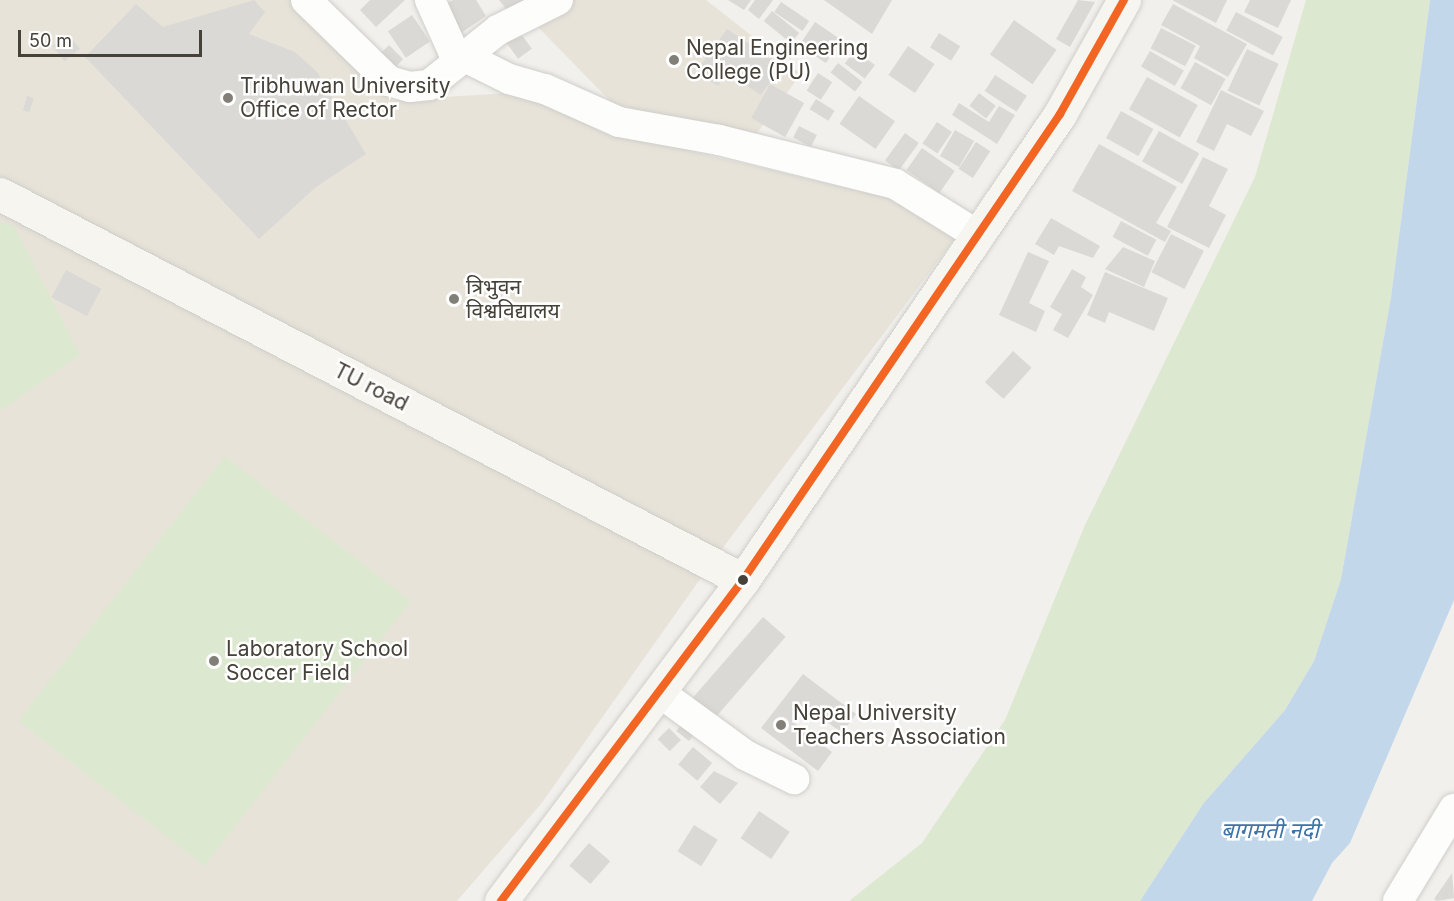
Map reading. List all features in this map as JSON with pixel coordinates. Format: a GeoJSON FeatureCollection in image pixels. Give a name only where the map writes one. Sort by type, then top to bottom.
{"type":"FeatureCollection","features":[{"type":"Feature","properties":{"kind":"main road"},"geometry":{"type":"LineString","coordinates":[[501,901],[743,580],[1060,114],[1124,0]]}},
{"type":"Feature","properties":{"kind":"main road","name":"TU road"},"geometry":{"type":"LineString","coordinates":[[0,194],[743,580]]}},
{"type":"Feature","properties":{"kind":"street"},"geometry":{"type":"LineString","coordinates":[[306,0],[388,81],[429,85],[464,60],[498,30],[558,0]]}},
{"type":"Feature","properties":{"kind":"street"},"geometry":{"type":"LineString","coordinates":[[430,0],[453,51],[464,60],[619,122],[719,140],[895,184],[979,236]]}},
{"type":"Feature","properties":{"kind":"street"},"geometry":{"type":"LineString","coordinates":[[659,692],[745,755],[794,779]]}},
{"type":"Feature","properties":{"kind":"street"},"geometry":{"type":"LineString","coordinates":[[1398,901],[1454,809]]}},
{"type":"Feature","properties":{"kind":"shaded area","name":"त्रिभुवन विश्वविद्यालय"},"geometry":{"type":"Polygon","coordinates":[[[0,0],[298,0],[393,100],[525,92],[640,139],[917,205],[959,233],[710,565],[541,804],[457,901],[0,901],[0,0]]]}},
{"type":"Feature","properties":{"kind":"shaded area","name":"Nepal Engineering College (PU)"},"geometry":{"type":"Polygon","coordinates":[[[572,0],[706,0],[801,74],[754,137],[619,110],[534,23],[572,0]]]}},
{"type":"Feature","properties":{"kind":"green space"},"geometry":{"type":"Polygon","coordinates":[[[1306,0],[1430,0],[1391,297],[1341,579],[1314,661],[1285,710],[1203,804],[1140,901],[849,901],[922,843],[1005,720],[1085,525],[1255,177],[1306,0]]]}},
{"type":"Feature","properties":{"kind":"green space"},"geometry":{"type":"Polygon","coordinates":[[[0,222],[14,226],[80,355],[0,411],[0,222]]]}},
{"type":"Feature","properties":{"kind":"green space","name":"Laboratory School Soccer Field"},"geometry":{"type":"Polygon","coordinates":[[[225,456],[411,601],[204,866],[18,721],[225,456]]]}},
{"type":"Feature","properties":{"kind":"water","name":"बागमती नदी"},"geometry":{"type":"Polygon","coordinates":[[[1430,0],[1454,0],[1454,600],[1350,843],[1332,863],[1312,901],[1140,901],[1203,804],[1285,710],[1314,661],[1341,579],[1391,297],[1430,0]]]}},
{"type":"Feature","properties":{"kind":"building","name":"Tribhuwan University Office of Rector"},"geometry":{"type":"Polygon","coordinates":[[[254,0],[265,12],[249,34],[295,52],[317,72],[366,154],[316,187],[259,239],[85,57],[136,4],[163,27],[254,0]]]}},
{"type":"Feature","properties":{"kind":"building"},"geometry":{"type":"Polygon","coordinates":[[[370,0],[405,0],[376,27],[360,10],[370,0]]]}},
{"type":"Feature","properties":{"kind":"building"},"geometry":{"type":"Polygon","coordinates":[[[453,0],[476,0],[486,16],[461,33],[443,6],[453,0]]]}},
{"type":"Feature","properties":{"kind":"building"},"geometry":{"type":"Polygon","coordinates":[[[499,0],[532,0],[511,15],[499,0]]]}},
{"type":"Feature","properties":{"kind":"building"},"geometry":{"type":"Polygon","coordinates":[[[728,0],[751,0],[744,10],[728,0]]]}},
{"type":"Feature","properties":{"kind":"building"},"geometry":{"type":"Polygon","coordinates":[[[755,0],[773,0],[759,19],[748,10],[755,0]]]}},
{"type":"Feature","properties":{"kind":"building"},"geometry":{"type":"Polygon","coordinates":[[[824,0],[892,0],[872,34],[824,0]]]}},
{"type":"Feature","properties":{"kind":"building"},"geometry":{"type":"Polygon","coordinates":[[[1078,0],[1095,2],[1070,47],[1056,39],[1078,0]]]}},
{"type":"Feature","properties":{"kind":"building"},"geometry":{"type":"Polygon","coordinates":[[[1172,0],[1227,0],[1216,23],[1172,0]]]}},
{"type":"Feature","properties":{"kind":"building"},"geometry":{"type":"Polygon","coordinates":[[[1250,0],[1291,0],[1278,28],[1244,12],[1250,0]]]}},
{"type":"Feature","properties":{"kind":"building"},"geometry":{"type":"Polygon","coordinates":[[[781,2],[809,21],[802,31],[774,12],[781,2]]]}},
{"type":"Feature","properties":{"kind":"building"},"geometry":{"type":"Polygon","coordinates":[[[1173,4],[1247,44],[1228,77],[1194,58],[1200,46],[1161,25],[1173,4]]]}},
{"type":"Feature","properties":{"kind":"building"},"geometry":{"type":"Polygon","coordinates":[[[772,11],[799,33],[791,43],[764,21],[772,11]]]}},
{"type":"Feature","properties":{"kind":"building"},"geometry":{"type":"Polygon","coordinates":[[[1236,12],[1283,37],[1273,55],[1226,31],[1236,12]]]}},
{"type":"Feature","properties":{"kind":"building"},"geometry":{"type":"Polygon","coordinates":[[[412,15],[430,42],[406,58],[388,31],[412,15]]]}},
{"type":"Feature","properties":{"kind":"building"},"geometry":{"type":"Polygon","coordinates":[[[1014,20],[1057,50],[1033,84],[990,54],[1014,20]]]}},
{"type":"Feature","properties":{"kind":"building"},"geometry":{"type":"Polygon","coordinates":[[[815,22],[842,40],[826,63],[799,45],[815,22]]]}},
{"type":"Feature","properties":{"kind":"building"},"geometry":{"type":"Polygon","coordinates":[[[516,27],[532,49],[518,59],[502,37],[516,27]]]}},
{"type":"Feature","properties":{"kind":"building"},"geometry":{"type":"Polygon","coordinates":[[[1161,28],[1196,46],[1185,66],[1151,48],[1161,28]]]}},
{"type":"Feature","properties":{"kind":"building"},"geometry":{"type":"Polygon","coordinates":[[[727,29],[782,66],[761,95],[727,73],[718,86],[696,72],[727,29]]]}},
{"type":"Feature","properties":{"kind":"building"},"geometry":{"type":"Polygon","coordinates":[[[939,33],[960,46],[951,61],[930,47],[939,33]]]}},
{"type":"Feature","properties":{"kind":"building"},"geometry":{"type":"Polygon","coordinates":[[[68,34],[80,49],[64,61],[52,47],[68,34]]]}},
{"type":"Feature","properties":{"kind":"building"},"geometry":{"type":"Polygon","coordinates":[[[389,45],[403,59],[392,70],[378,56],[389,45]]]}},
{"type":"Feature","properties":{"kind":"building"},"geometry":{"type":"Polygon","coordinates":[[[908,46],[935,64],[915,93],[888,75],[908,46]]]}},
{"type":"Feature","properties":{"kind":"building"},"geometry":{"type":"Polygon","coordinates":[[[1247,49],[1279,64],[1259,105],[1228,91],[1247,49]]]}},
{"type":"Feature","properties":{"kind":"building"},"geometry":{"type":"Polygon","coordinates":[[[855,50],[875,65],[865,79],[845,64],[855,50]]]}},
{"type":"Feature","properties":{"kind":"building"},"geometry":{"type":"Polygon","coordinates":[[[1150,51],[1184,70],[1175,86],[1141,67],[1150,51]]]}},
{"type":"Feature","properties":{"kind":"building"},"geometry":{"type":"Polygon","coordinates":[[[1195,62],[1226,79],[1211,105],[1180,88],[1195,62]]]}},
{"type":"Feature","properties":{"kind":"building"},"geometry":{"type":"Polygon","coordinates":[[[838,63],[862,82],[855,92],[831,72],[838,63]]]}},
{"type":"Feature","properties":{"kind":"building"},"geometry":{"type":"Polygon","coordinates":[[[818,73],[832,82],[821,100],[807,91],[818,73]]]}},
{"type":"Feature","properties":{"kind":"building"},"geometry":{"type":"Polygon","coordinates":[[[995,75],[1027,96],[1017,112],[985,91],[995,75]]]}},
{"type":"Feature","properties":{"kind":"building"},"geometry":{"type":"Polygon","coordinates":[[[1147,77],[1198,105],[1180,137],[1129,109],[1147,77]]]}},
{"type":"Feature","properties":{"kind":"building"},"geometry":{"type":"Polygon","coordinates":[[[770,84],[804,103],[785,137],[751,118],[770,84]]]}},
{"type":"Feature","properties":{"kind":"building"},"geometry":{"type":"Polygon","coordinates":[[[1221,90],[1264,111],[1251,136],[1227,124],[1214,151],[1196,142],[1221,90]]]}},
{"type":"Feature","properties":{"kind":"building"},"geometry":{"type":"Polygon","coordinates":[[[979,93],[996,106],[986,118],[969,106],[979,93]]]}},
{"type":"Feature","properties":{"kind":"building"},"geometry":{"type":"Polygon","coordinates":[[[27,96],[34,98],[30,112],[23,110],[27,96]]]}},
{"type":"Feature","properties":{"kind":"building"},"geometry":{"type":"Polygon","coordinates":[[[859,96],[895,121],[876,149],[839,124],[859,96]]]}},
{"type":"Feature","properties":{"kind":"building"},"geometry":{"type":"Polygon","coordinates":[[[816,99],[835,111],[828,121],[810,109],[816,99]]]}},
{"type":"Feature","properties":{"kind":"building"},"geometry":{"type":"Polygon","coordinates":[[[959,103],[989,122],[999,106],[1015,115],[997,144],[952,115],[959,103]]]}},
{"type":"Feature","properties":{"kind":"building"},"geometry":{"type":"Polygon","coordinates":[[[1121,111],[1153,129],[1138,156],[1106,138],[1121,111]]]}},
{"type":"Feature","properties":{"kind":"building"},"geometry":{"type":"Polygon","coordinates":[[[937,122],[952,132],[937,154],[922,144],[937,122]]]}},
{"type":"Feature","properties":{"kind":"building"},"geometry":{"type":"Polygon","coordinates":[[[799,126],[817,135],[811,147],[793,138],[799,126]]]}},
{"type":"Feature","properties":{"kind":"building"},"geometry":{"type":"Polygon","coordinates":[[[955,130],[974,141],[959,167],[940,156],[955,130]]]}},
{"type":"Feature","properties":{"kind":"building"},"geometry":{"type":"Polygon","coordinates":[[[1159,131],[1199,153],[1182,184],[1142,162],[1159,131]]]}},
{"type":"Feature","properties":{"kind":"building"},"geometry":{"type":"Polygon","coordinates":[[[905,133],[919,143],[899,170],[885,161],[905,133]]]}},
{"type":"Feature","properties":{"kind":"building"},"geometry":{"type":"Polygon","coordinates":[[[976,142],[990,151],[973,178],[959,169],[976,142]]]}},
{"type":"Feature","properties":{"kind":"building"},"geometry":{"type":"Polygon","coordinates":[[[1099,144],[1177,187],[1156,223],[1171,231],[1165,242],[1072,191],[1099,144]]]}},
{"type":"Feature","properties":{"kind":"building"},"geometry":{"type":"Polygon","coordinates":[[[922,148],[955,171],[939,193],[907,170],[922,148]]]}},
{"type":"Feature","properties":{"kind":"building"},"geometry":{"type":"Polygon","coordinates":[[[1203,157],[1228,169],[1209,206],[1226,215],[1209,248],[1167,227],[1203,157]]]}},
{"type":"Feature","properties":{"kind":"building"},"geometry":{"type":"Polygon","coordinates":[[[1051,218],[1100,246],[1093,258],[1059,246],[1054,255],[1035,244],[1051,218]]]}},
{"type":"Feature","properties":{"kind":"building"},"geometry":{"type":"Polygon","coordinates":[[[1121,221],[1156,240],[1148,256],[1113,237],[1121,221]]]}},
{"type":"Feature","properties":{"kind":"building"},"geometry":{"type":"Polygon","coordinates":[[[1171,234],[1204,251],[1184,289],[1151,272],[1171,234]]]}},
{"type":"Feature","properties":{"kind":"building"},"geometry":{"type":"Polygon","coordinates":[[[1123,247],[1155,261],[1144,287],[1105,269],[1123,247]]]}},
{"type":"Feature","properties":{"kind":"building"},"geometry":{"type":"Polygon","coordinates":[[[1028,252],[1049,261],[1029,303],[1045,311],[1036,332],[999,315],[1028,252]]]}},
{"type":"Feature","properties":{"kind":"building"},"geometry":{"type":"Polygon","coordinates":[[[1072,269],[1086,277],[1081,287],[1093,295],[1068,338],[1053,330],[1062,314],[1050,307],[1072,269]]]}},
{"type":"Feature","properties":{"kind":"building"},"geometry":{"type":"Polygon","coordinates":[[[66,270],[101,289],[87,316],[51,297],[66,270]]]}},
{"type":"Feature","properties":{"kind":"building"},"geometry":{"type":"Polygon","coordinates":[[[1105,272],[1168,298],[1154,331],[1109,312],[1105,323],[1087,315],[1105,272]]]}},
{"type":"Feature","properties":{"kind":"building"},"geometry":{"type":"Polygon","coordinates":[[[1013,351],[1032,368],[1003,399],[985,382],[1013,351]]]}},
{"type":"Feature","properties":{"kind":"building"},"geometry":{"type":"Polygon","coordinates":[[[763,617],[786,637],[713,720],[691,700],[763,617]]]}},
{"type":"Feature","properties":{"kind":"building","name":"Nepal University Teachers Association"},"geometry":{"type":"Polygon","coordinates":[[[803,674],[856,714],[842,733],[806,706],[793,722],[832,752],[818,771],[761,728],[803,674]]]}},
{"type":"Feature","properties":{"kind":"building"},"geometry":{"type":"Polygon","coordinates":[[[685,720],[698,730],[689,741],[676,731],[685,720]]]}},
{"type":"Feature","properties":{"kind":"building"},"geometry":{"type":"Polygon","coordinates":[[[669,728],[681,740],[670,751],[658,739],[669,728]]]}},
{"type":"Feature","properties":{"kind":"building"},"geometry":{"type":"Polygon","coordinates":[[[693,747],[712,763],[697,781],[678,765],[693,747]]]}},
{"type":"Feature","properties":{"kind":"building"},"geometry":{"type":"Polygon","coordinates":[[[714,771],[738,783],[720,804],[700,787],[714,771]]]}},
{"type":"Feature","properties":{"kind":"building"},"geometry":{"type":"Polygon","coordinates":[[[759,811],[790,832],[771,859],[741,838],[759,811]]]}},
{"type":"Feature","properties":{"kind":"building"},"geometry":{"type":"Polygon","coordinates":[[[694,825],[718,840],[701,866],[678,851],[694,825]]]}},
{"type":"Feature","properties":{"kind":"building"},"geometry":{"type":"Polygon","coordinates":[[[589,843],[610,861],[590,884],[569,866],[589,843]]]}},
{"type":"Feature","properties":{"kind":"building"},"geometry":{"type":"Polygon","coordinates":[[[1452,873],[1454,898],[1437,901],[1434,899],[1452,873]]]}},
{"type":"Feature","properties":{"kind":"transit line"},"geometry":{"type":"LineString","coordinates":[[501,901],[743,580],[1060,114],[1124,0]]}},
{"type":"Feature","properties":{"kind":"place","name":"Nepal Engineering College (PU)"},"geometry":{"type":"Point","coordinates":[674,60]}},
{"type":"Feature","properties":{"kind":"place","name":"Tribhuwan University Office of Rector"},"geometry":{"type":"Point","coordinates":[228,98]}},
{"type":"Feature","properties":{"kind":"place","name":"त्रिभुवन विश्वविद्यालय"},"geometry":{"type":"Point","coordinates":[454,299]}},
{"type":"Feature","properties":{"kind":"place","name":"Laboratory School Soccer Field"},"geometry":{"type":"Point","coordinates":[214,661]}},
{"type":"Feature","properties":{"kind":"place","name":"Nepal University Teachers Association"},"geometry":{"type":"Point","coordinates":[781,725]}}]}
